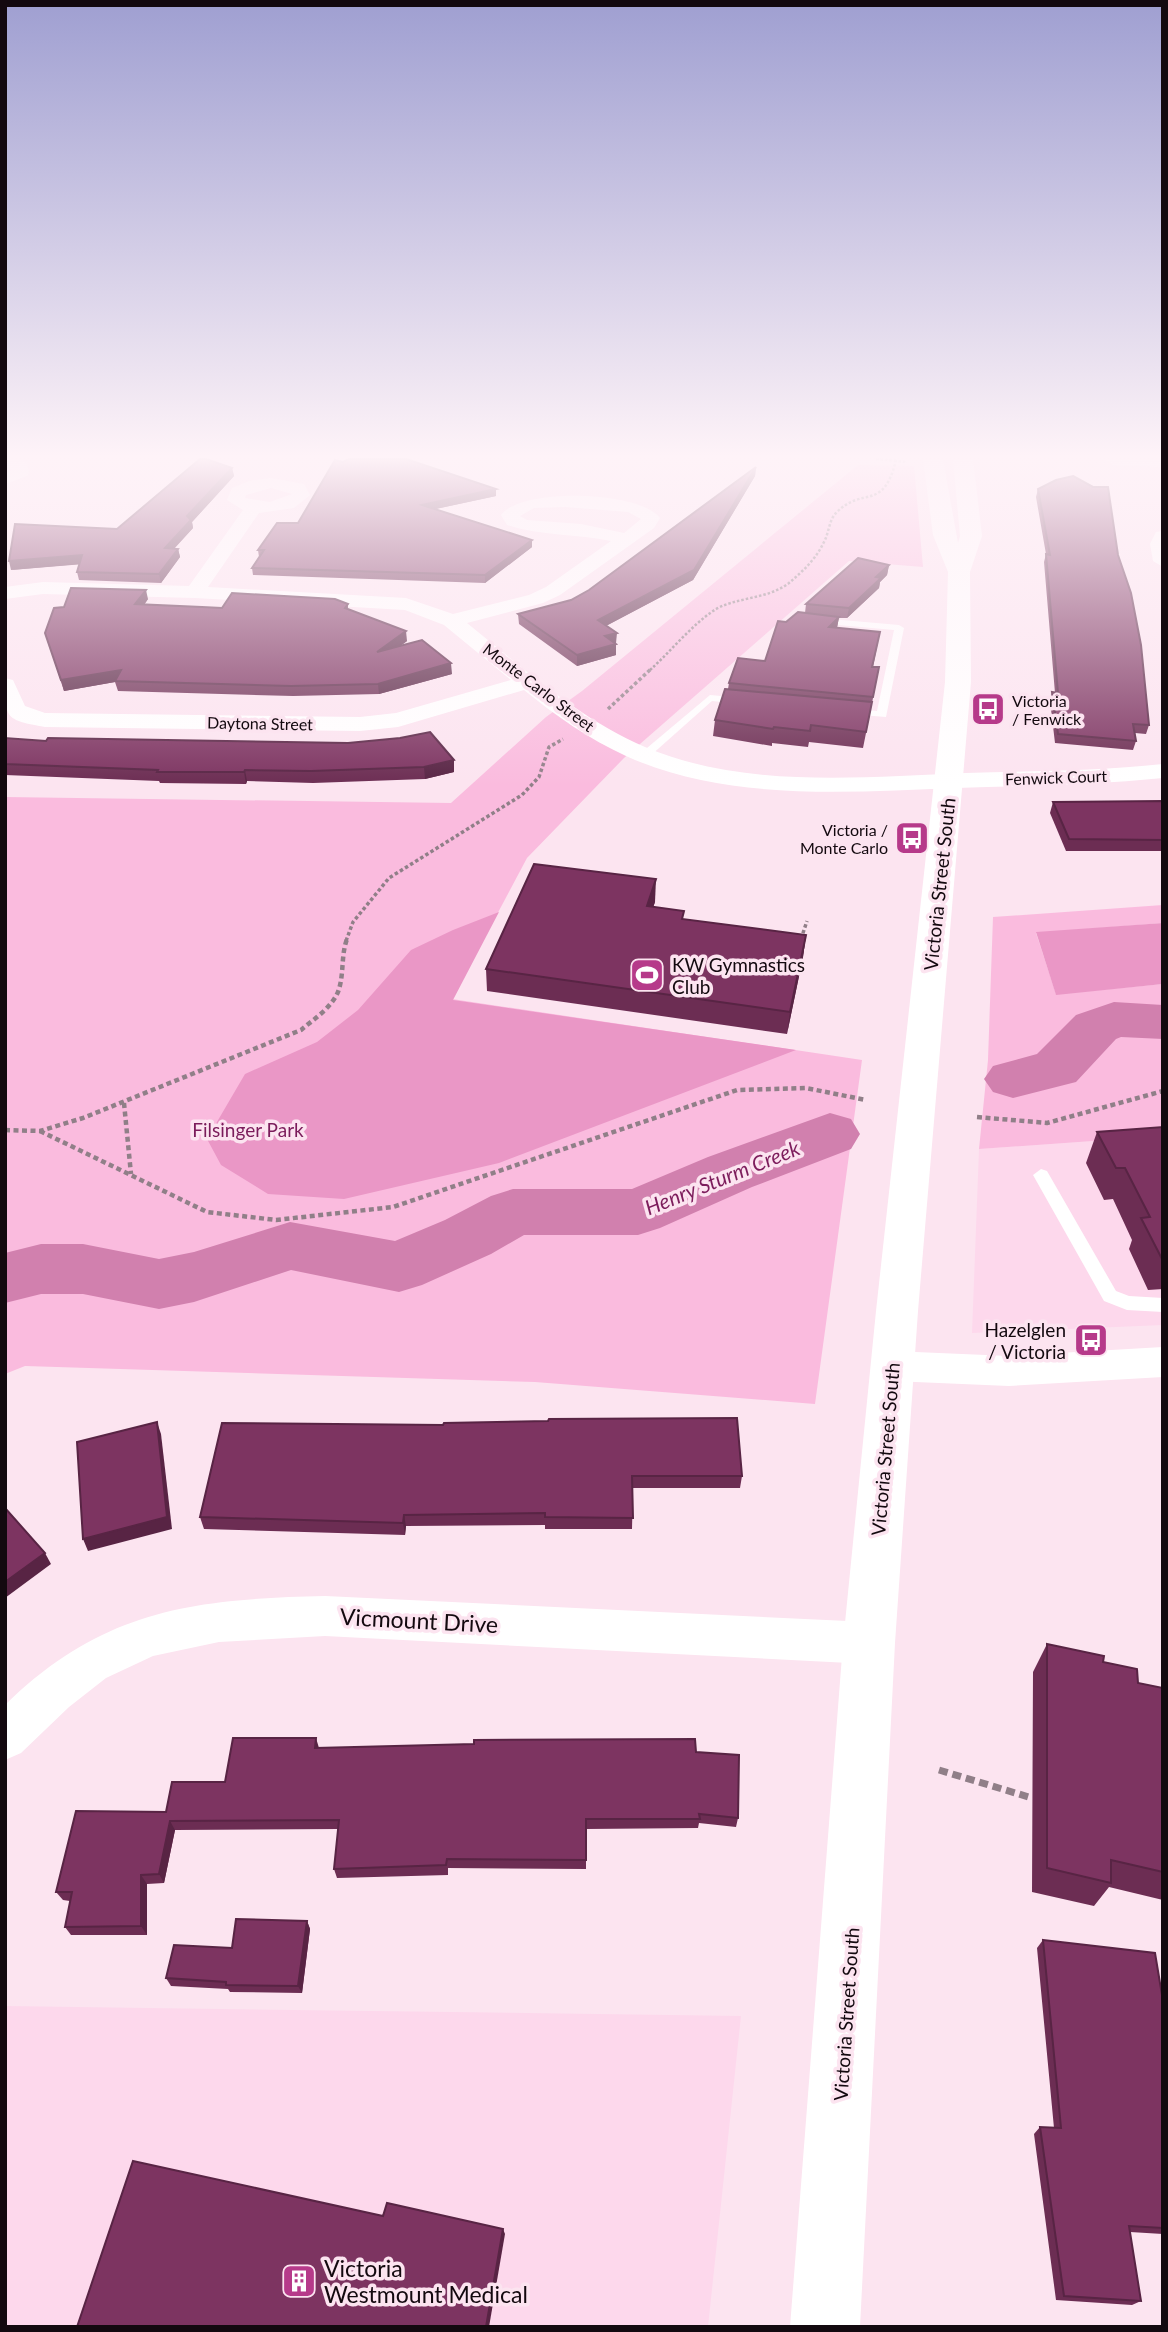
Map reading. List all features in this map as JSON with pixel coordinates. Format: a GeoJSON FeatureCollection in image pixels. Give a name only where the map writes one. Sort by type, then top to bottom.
{"type":"FeatureCollection","features":[{"type":"Feature","properties":{"kind":"main road","name":"Victoria Street South"},"geometry":{"type":"LineString","coordinates":[[957,568],[959,572]]}},
{"type":"Feature","properties":{"kind":"main road","name":"Victoria Street South"},"geometry":{"type":"LineString","coordinates":[[825,2327],[869,1643],[892,1366],[958,682],[960,568]]}},
{"type":"Feature","properties":{"kind":"street"},"geometry":{"type":"LineString","coordinates":[[195,592],[212,568]]}},
{"type":"Feature","properties":{"kind":"street"},"geometry":{"type":"LineString","coordinates":[[451,621],[536,599],[553,591],[586,568]]}},
{"type":"Feature","properties":{"kind":"street","name":"Monte Carlo Street"},"geometry":{"type":"LineString","coordinates":[[5,593],[43,589],[195,592],[386,601],[430,611],[451,621],[585,725],[645,755],[704,772],[747,780],[949,781]]}},
{"type":"Feature","properties":{"kind":"street","name":"Daytona Street"},"geometry":{"type":"LineString","coordinates":[[5,685],[13,708],[19,714],[45,720],[360,724],[398,720],[529,682]]}},
{"type":"Feature","properties":{"kind":"street","name":"Fenwick Court"},"geometry":{"type":"LineString","coordinates":[[949,781],[1129,775],[1163,771]]}},
{"type":"Feature","properties":{"kind":"street"},"geometry":{"type":"LineString","coordinates":[[892,1366],[1009,1371],[1163,1362]]}},
{"type":"Feature","properties":{"kind":"street","name":"Vicmount Drive"},"geometry":{"type":"LineString","coordinates":[[5,1737],[61,1684],[113,1650],[172,1628],[237,1618],[338,1616],[869,1643]]}},
{"type":"Feature","properties":{"kind":"lane"},"geometry":{"type":"LineString","coordinates":[[803,620],[899,628],[882,715],[842,711]]}},
{"type":"Feature","properties":{"kind":"lane"},"geometry":{"type":"LineString","coordinates":[[645,755],[710,698],[750,702]]}},
{"type":"Feature","properties":{"kind":"lane"},"geometry":{"type":"LineString","coordinates":[[1041,1175],[1110,1296],[1127,1303],[1163,1305]]}},
{"type":"Feature","properties":{"kind":"path"},"geometry":{"type":"LineString","coordinates":[[606,711],[715,609],[763,596],[805,568]]}},
{"type":"Feature","properties":{"kind":"path"},"geometry":{"type":"LineString","coordinates":[[5,1130],[40,1131],[124,1103],[301,1030],[328,1007],[339,990],[343,950],[353,922],[366,903],[389,878],[522,795],[539,776],[549,747],[568,736]]}},
{"type":"Feature","properties":{"kind":"path"},"geometry":{"type":"LineString","coordinates":[[799,944],[807,921]]}},
{"type":"Feature","properties":{"kind":"path"},"geometry":{"type":"LineString","coordinates":[[40,1131],[207,1212],[276,1220],[393,1207],[737,1090],[806,1088],[866,1100]]}},
{"type":"Feature","properties":{"kind":"path"},"geometry":{"type":"LineString","coordinates":[[977,1117],[1047,1123],[1163,1091]]}},
{"type":"Feature","properties":{"kind":"path"},"geometry":{"type":"LineString","coordinates":[[124,1103],[131,1175]]}},
{"type":"Feature","properties":{"kind":"path"},"geometry":{"type":"LineString","coordinates":[[939,1770],[1032,1798]]}},
{"type":"Feature","properties":{"kind":"shaded area"},"geometry":{"type":"Polygon","coordinates":[[[1163,1136],[1163,1325],[972,1333],[979,1149],[1163,1136]]]}},
{"type":"Feature","properties":{"kind":"shaded area"},"geometry":{"type":"Polygon","coordinates":[[[5,2006],[741,2016],[708,2327],[5,2327],[5,2006]]]}},
{"type":"Feature","properties":{"kind":"green space","name":"Filsinger Park"},"geometry":{"type":"Polygon","coordinates":[[[732,568],[841,568],[624,758],[527,858],[452,999],[862,1060],[815,1404],[535,1382],[25,1366],[5,1374],[5,797],[451,803],[546,717],[582,691],[732,568]]]}},
{"type":"Feature","properties":{"kind":"green space"},"geometry":{"type":"Polygon","coordinates":[[[1163,905],[1163,923],[1036,933],[1056,994],[1163,984],[1163,1136],[979,1149],[988,1060],[993,917],[1163,905]]]}},
{"type":"Feature","properties":{"kind":"green space"},"geometry":{"type":"Polygon","coordinates":[[[499,912],[453,1000],[796,1050],[499,1163],[344,1199],[268,1194],[221,1165],[207,1139],[245,1074],[317,1042],[358,1010],[411,950],[499,912]]]}},
{"type":"Feature","properties":{"kind":"green space"},"geometry":{"type":"Polygon","coordinates":[[[1163,923],[1163,984],[1056,995],[1036,932],[1163,923]]]}},
{"type":"Feature","properties":{"kind":"building"},"geometry":{"type":"Polygon","coordinates":[[[78,568],[164,568],[159,574],[77,572],[78,568]]]}},
{"type":"Feature","properties":{"kind":"building"},"geometry":{"type":"Polygon","coordinates":[[[252,568],[495,568],[485,575],[252,568]]]}},
{"type":"Feature","properties":{"kind":"building"},"geometry":{"type":"Polygon","coordinates":[[[619,568],[695,568],[598,620],[617,633],[605,636],[616,644],[577,655],[518,614],[571,600],[619,568]]]}},
{"type":"Feature","properties":{"kind":"building"},"geometry":{"type":"Polygon","coordinates":[[[847,568],[886,568],[876,577],[881,578],[849,608],[806,604],[847,568]]]}},
{"type":"Feature","properties":{"kind":"building"},"geometry":{"type":"Polygon","coordinates":[[[1047,568],[1122,568],[1131,593],[1141,645],[1149,725],[1133,724],[1136,741],[1058,734],[1052,692],[1058,693],[1047,568]]]}},
{"type":"Feature","properties":{"kind":"building"},"geometry":{"type":"Polygon","coordinates":[[[71,588],[146,590],[135,604],[222,608],[232,593],[335,599],[348,604],[345,608],[406,631],[377,652],[422,640],[451,663],[378,684],[291,686],[115,681],[121,670],[61,680],[45,633],[54,608],[64,607],[71,588]]]}},
{"type":"Feature","properties":{"kind":"building"},"geometry":{"type":"Polygon","coordinates":[[[798,612],[839,617],[829,627],[880,632],[872,667],[879,667],[873,697],[729,683],[738,658],[765,661],[778,621],[786,622],[798,612]]]}},
{"type":"Feature","properties":{"kind":"building"},"geometry":{"type":"Polygon","coordinates":[[[725,689],[872,702],[866,732],[811,725],[810,731],[773,729],[715,720],[725,689]]]}},
{"type":"Feature","properties":{"kind":"building"},"geometry":{"type":"Polygon","coordinates":[[[430,732],[454,760],[424,767],[244,772],[157,772],[158,770],[5,764],[5,738],[46,741],[48,738],[348,743],[430,732]]]}},
{"type":"Feature","properties":{"kind":"building"},"geometry":{"type":"Polygon","coordinates":[[[1163,801],[1163,840],[1069,839],[1053,802],[1163,801]]]}},
{"type":"Feature","properties":{"kind":"building","name":"KW Gymnastics Club"},"geometry":{"type":"Polygon","coordinates":[[[534,864],[656,879],[647,906],[684,911],[682,919],[806,935],[790,1012],[486,969],[534,864]]]}},
{"type":"Feature","properties":{"kind":"building"},"geometry":{"type":"Polygon","coordinates":[[[1163,1127],[1162,1259],[1141,1218],[1150,1217],[1125,1168],[1116,1168],[1097,1132],[1163,1127]]]}},
{"type":"Feature","properties":{"kind":"building"},"geometry":{"type":"Polygon","coordinates":[[[737,1418],[742,1476],[632,1476],[633,1518],[545,1517],[545,1513],[404,1515],[403,1523],[200,1517],[222,1423],[443,1425],[549,1419],[737,1418]]]}},
{"type":"Feature","properties":{"kind":"building"},"geometry":{"type":"Polygon","coordinates":[[[157,1422],[167,1517],[83,1539],[77,1442],[157,1422]]]}},
{"type":"Feature","properties":{"kind":"building"},"geometry":{"type":"Polygon","coordinates":[[[5,1508],[45,1553],[5,1582],[5,1508]]]}},
{"type":"Feature","properties":{"kind":"building"},"geometry":{"type":"Polygon","coordinates":[[[1047,1644],[1104,1656],[1103,1662],[1137,1669],[1138,1683],[1163,1688],[1163,1872],[1111,1860],[1111,1883],[1047,1868],[1047,1644]]]}},
{"type":"Feature","properties":{"kind":"building"},"geometry":{"type":"Polygon","coordinates":[[[233,1738],[316,1738],[315,1748],[474,1744],[474,1740],[695,1739],[696,1752],[739,1755],[738,1818],[699,1814],[700,1819],[586,1819],[586,1860],[447,1859],[446,1865],[334,1869],[339,1820],[170,1821],[159,1874],[141,1875],[141,1926],[65,1927],[72,1892],[56,1892],[76,1811],[166,1812],[172,1782],[225,1782],[233,1738]]]}},
{"type":"Feature","properties":{"kind":"building"},"geometry":{"type":"Polygon","coordinates":[[[236,1919],[307,1921],[298,1986],[226,1985],[226,1982],[166,1978],[174,1945],[232,1948],[236,1919]]]}},
{"type":"Feature","properties":{"kind":"building"},"geometry":{"type":"Polygon","coordinates":[[[1043,1940],[1155,1953],[1163,2001],[1163,2228],[1129,2226],[1141,2301],[1064,2296],[1040,2127],[1061,2128],[1043,1940]]]}},
{"type":"Feature","properties":{"kind":"building","name":"Victoria Westmount Medical"},"geometry":{"type":"Polygon","coordinates":[[[133,2161],[383,2216],[387,2203],[503,2229],[486,2327],[77,2327],[133,2161]]]}},
{"type":"Feature","properties":{"kind":"waterway","name":"Henry Sturm Creek"},"geometry":{"type":"LineString","coordinates":[[1013,1079],[1056,1069],[1096,1027],[1114,1019],[1163,1022]]}},
{"type":"Feature","properties":{"kind":"waterway","name":"Henry Sturm Creek"},"geometry":{"type":"LineString","coordinates":[[5,1278],[41,1269],[83,1269],[159,1284],[194,1277],[290,1246],[399,1267],[468,1237],[513,1212],[638,1212],[730,1172],[830,1134]]}},
{"type":"Feature","properties":{"kind":"place","name":"Victoria / Fenwick"},"geometry":{"type":"Point","coordinates":[988,709]}},
{"type":"Feature","properties":{"kind":"place","name":"Victoria / Monte Carlo"},"geometry":{"type":"Point","coordinates":[912,838]}},
{"type":"Feature","properties":{"kind":"place","name":"KW Gymnastics Club"},"geometry":{"type":"Point","coordinates":[647,975]}},
{"type":"Feature","properties":{"kind":"place","name":"Hazelglen / Victoria"},"geometry":{"type":"Point","coordinates":[1091,1340]}},
{"type":"Feature","properties":{"kind":"place","name":"Victoria Westmount Medical"},"geometry":{"type":"Point","coordinates":[299,2281]}}]}
